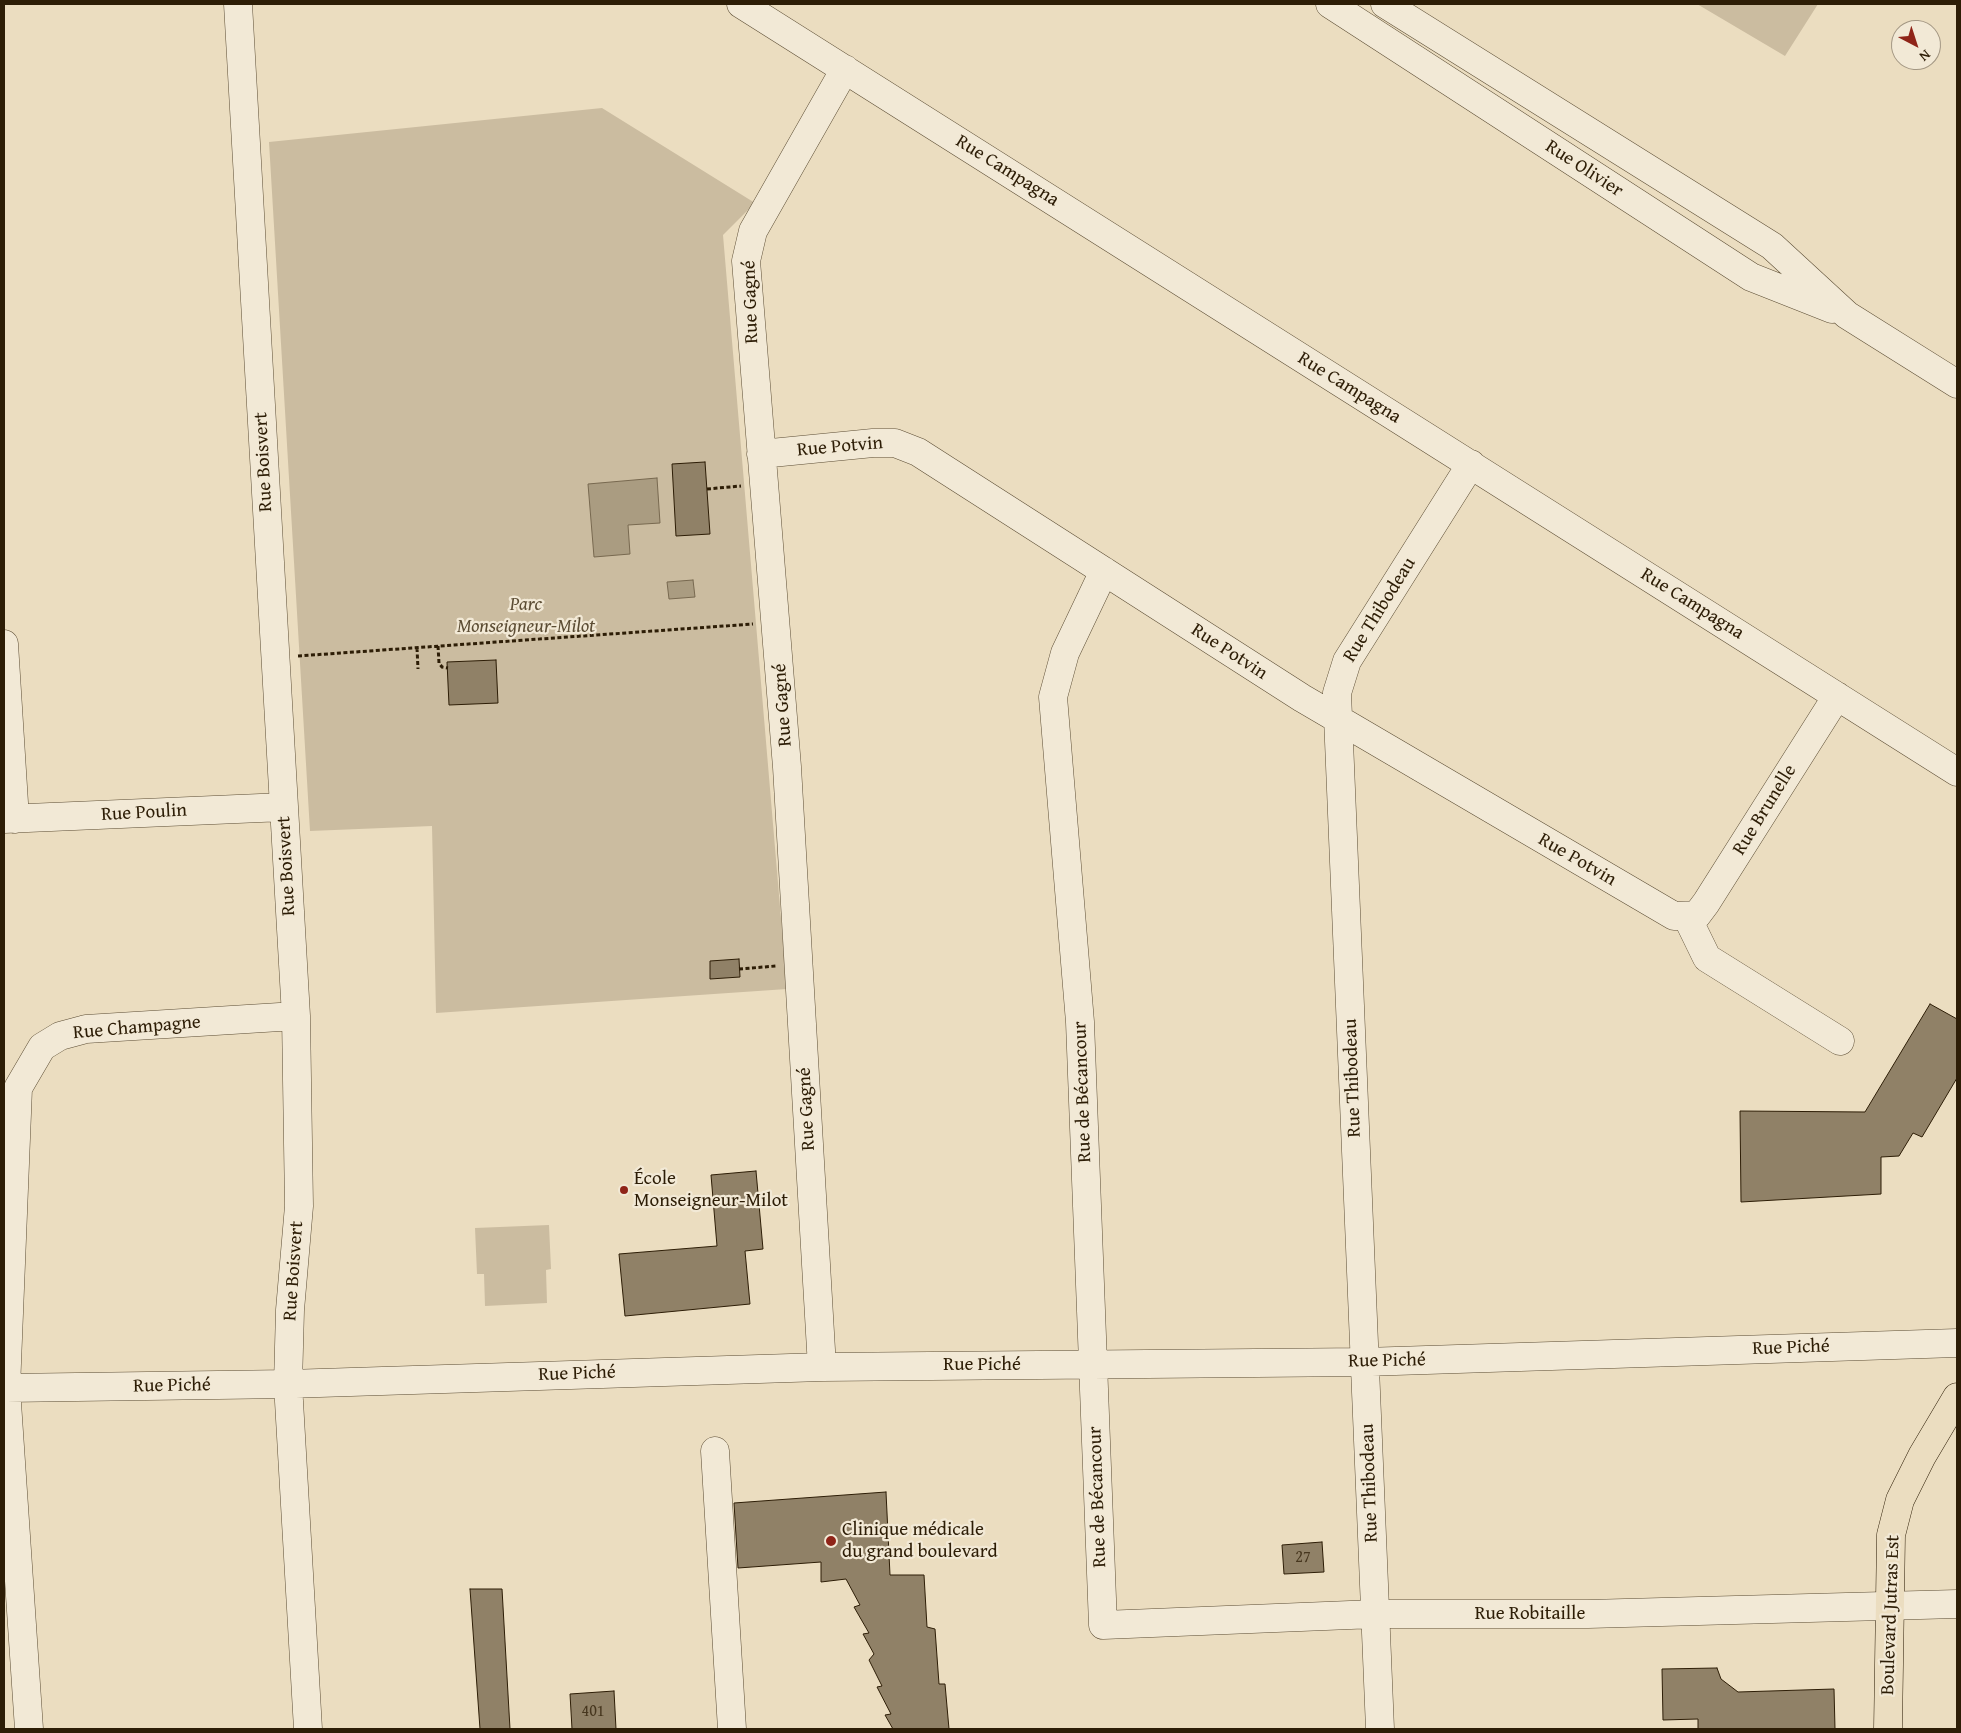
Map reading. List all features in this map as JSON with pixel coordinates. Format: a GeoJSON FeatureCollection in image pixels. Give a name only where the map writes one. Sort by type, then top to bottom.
{"type":"FeatureCollection","features":[{"type":"Feature","properties":{"kind":"main road","name":"Boulevard Jutras Est"},"geometry":{"type":"LineString","coordinates":[[1888,1729],[1891,1535],[1900,1500],[1922,1456],[1957,1397]]}},
{"type":"Feature","properties":{"kind":"street","name":"Rue Boisvert"},"geometry":{"type":"LineString","coordinates":[[238,4],[296,1016],[299,1206],[290,1310],[288,1384],[308,1729]]}},
{"type":"Feature","properties":{"kind":"street","name":"Rue Campagna"},"geometry":{"type":"LineString","coordinates":[[741,4],[1957,772]]}},
{"type":"Feature","properties":{"kind":"street","name":"Rue Olivier"},"geometry":{"type":"LineString","coordinates":[[1330,4],[1751,277],[1847,315],[1957,384]]}},
{"type":"Feature","properties":{"kind":"street","name":"Rue Olivier"},"geometry":{"type":"LineString","coordinates":[[1385,4],[1772,246],[1847,315]]}},
{"type":"Feature","properties":{"kind":"street"},"geometry":{"type":"LineString","coordinates":[[1404,52],[1422,27]]}},
{"type":"Feature","properties":{"kind":"street","name":"Rue Gagné"},"geometry":{"type":"LineString","coordinates":[[822,1367],[776,622],[746,261],[753,231],[845,69]]}},
{"type":"Feature","properties":{"kind":"street"},"geometry":{"type":"LineString","coordinates":[[1692,239],[1713,210]]}},
{"type":"Feature","properties":{"kind":"street","name":"Rue Potvin"},"geometry":{"type":"LineString","coordinates":[[761,454],[874,442],[895,442],[918,452],[1340,721],[1674,916],[1686,917]]}},
{"type":"Feature","properties":{"kind":"street","name":"Rue Thibodeau"},"geometry":{"type":"LineString","coordinates":[[1380,1729],[1340,721],[1337,693],[1347,661],[1471,464]]}},
{"type":"Feature","properties":{"kind":"street","name":"Rue de Bécancour"},"geometry":{"type":"LineString","coordinates":[[1103,1625],[1080,1022],[1053,697],[1065,653],[1104,571]]}},
{"type":"Feature","properties":{"kind":"street"},"geometry":{"type":"LineString","coordinates":[[4,644],[9,819]]}},
{"type":"Feature","properties":{"kind":"street","name":"Rue Brunelle"},"geometry":{"type":"LineString","coordinates":[[1686,917],[1697,915],[1706,903],[1837,696]]}},
{"type":"Feature","properties":{"kind":"street","name":"Rue Poulin"},"geometry":{"type":"LineString","coordinates":[[9,819],[284,806]]}},
{"type":"Feature","properties":{"kind":"street"},"geometry":{"type":"LineString","coordinates":[[1686,917],[1707,958],[1840,1041]]}},
{"type":"Feature","properties":{"kind":"street","name":"Rue Champagne"},"geometry":{"type":"LineString","coordinates":[[29,1729],[6,1388],[18,1088],[42,1047],[60,1036],[86,1028],[296,1016]]}},
{"type":"Feature","properties":{"kind":"street","name":"Rue Piché"},"geometry":{"type":"LineString","coordinates":[[6,1388],[288,1384],[822,1367],[1364,1362],[1957,1343]]}},
{"type":"Feature","properties":{"kind":"street"},"geometry":{"type":"LineString","coordinates":[[715,1451],[732,1729]]}},
{"type":"Feature","properties":{"kind":"street","name":"Rue Robitaille"},"geometry":{"type":"LineString","coordinates":[[1103,1625],[1375,1614],[1588,1614],[1957,1604]]}},
{"type":"Feature","properties":{"kind":"path"},"geometry":{"type":"LineString","coordinates":[[707,489],[764,484]]}},
{"type":"Feature","properties":{"kind":"path"},"geometry":{"type":"LineString","coordinates":[[275,657],[776,622]]}},
{"type":"Feature","properties":{"kind":"path"},"geometry":{"type":"LineString","coordinates":[[438,646],[439,663],[442,667],[448,668]]}},
{"type":"Feature","properties":{"kind":"path"},"geometry":{"type":"LineString","coordinates":[[417,648],[418,669]]}},
{"type":"Feature","properties":{"kind":"path"},"geometry":{"type":"LineString","coordinates":[[739,969],[798,964]]}},
{"type":"Feature","properties":{"kind":"green space"},"geometry":{"type":"Polygon","coordinates":[[[1697,4],[1818,4],[1785,56],[1697,4]]]}},
{"type":"Feature","properties":{"kind":"green space","name":"Parc Monseigneur-Milot"},"geometry":{"type":"Polygon","coordinates":[[[602,108],[755,203],[723,235],[787,989],[436,1013],[432,826],[310,831],[269,142],[602,108]]]}},
{"type":"Feature","properties":{"kind":"green space"},"geometry":{"type":"Polygon","coordinates":[[[549,1225],[551,1269],[546,1270],[547,1303],[485,1306],[484,1274],[477,1274],[475,1228],[549,1225]]]}},
{"type":"Feature","properties":{"kind":"shaded area"},"geometry":{"type":"Polygon","coordinates":[[[657,478],[660,523],[628,525],[630,554],[594,557],[588,484],[657,478]]]}},
{"type":"Feature","properties":{"kind":"shaded area"},"geometry":{"type":"Polygon","coordinates":[[[693,580],[695,597],[669,599],[667,582],[693,580]]]}},
{"type":"Feature","properties":{"kind":"building"},"geometry":{"type":"Polygon","coordinates":[[[705,462],[710,534],[676,536],[672,464],[705,462]]]}},
{"type":"Feature","properties":{"kind":"building"},"geometry":{"type":"Polygon","coordinates":[[[496,660],[498,703],[449,705],[447,662],[496,660]]]}},
{"type":"Feature","properties":{"kind":"building"},"geometry":{"type":"Polygon","coordinates":[[[739,959],[740,977],[710,979],[710,961],[739,959]]]}},
{"type":"Feature","properties":{"kind":"building"},"geometry":{"type":"Polygon","coordinates":[[[1930,1004],[1957,1019],[1957,1078],[1922,1137],[1913,1133],[1899,1156],[1881,1157],[1881,1194],[1741,1202],[1740,1111],[1865,1112],[1930,1004]]]}},
{"type":"Feature","properties":{"kind":"building"},"geometry":{"type":"Polygon","coordinates":[[[756,1171],[763,1249],[745,1251],[750,1304],[625,1316],[619,1254],[717,1246],[711,1175],[756,1171]]]}},
{"type":"Feature","properties":{"kind":"building"},"geometry":{"type":"Polygon","coordinates":[[[886,1492],[890,1575],[924,1575],[927,1627],[935,1629],[939,1684],[945,1684],[949,1729],[893,1729],[885,1715],[891,1714],[877,1687],[882,1686],[869,1660],[874,1654],[863,1634],[869,1633],[854,1607],[860,1605],[846,1579],[821,1582],[821,1562],[738,1568],[734,1503],[886,1492]]]}},
{"type":"Feature","properties":{"kind":"building"},"geometry":{"type":"Polygon","coordinates":[[[1322,1542],[1324,1572],[1284,1574],[1282,1545],[1322,1542]]]}},
{"type":"Feature","properties":{"kind":"building"},"geometry":{"type":"Polygon","coordinates":[[[470,1589],[502,1589],[510,1729],[480,1729],[470,1589]]]}},
{"type":"Feature","properties":{"kind":"building"},"geometry":{"type":"Polygon","coordinates":[[[1717,1668],[1721,1679],[1738,1692],[1834,1689],[1835,1729],[1698,1729],[1698,1719],[1663,1720],[1662,1669],[1717,1668]]]}},
{"type":"Feature","properties":{"kind":"building"},"geometry":{"type":"Polygon","coordinates":[[[614,1691],[616,1729],[572,1729],[570,1694],[614,1691]]]}},
{"type":"Feature","properties":{"kind":"place","name":"École Monseigneur-Milot"},"geometry":{"type":"Point","coordinates":[624,1190]}},
{"type":"Feature","properties":{"kind":"place","name":"Clinique médicale du grand boulevard"},"geometry":{"type":"Point","coordinates":[831,1541]}}]}
